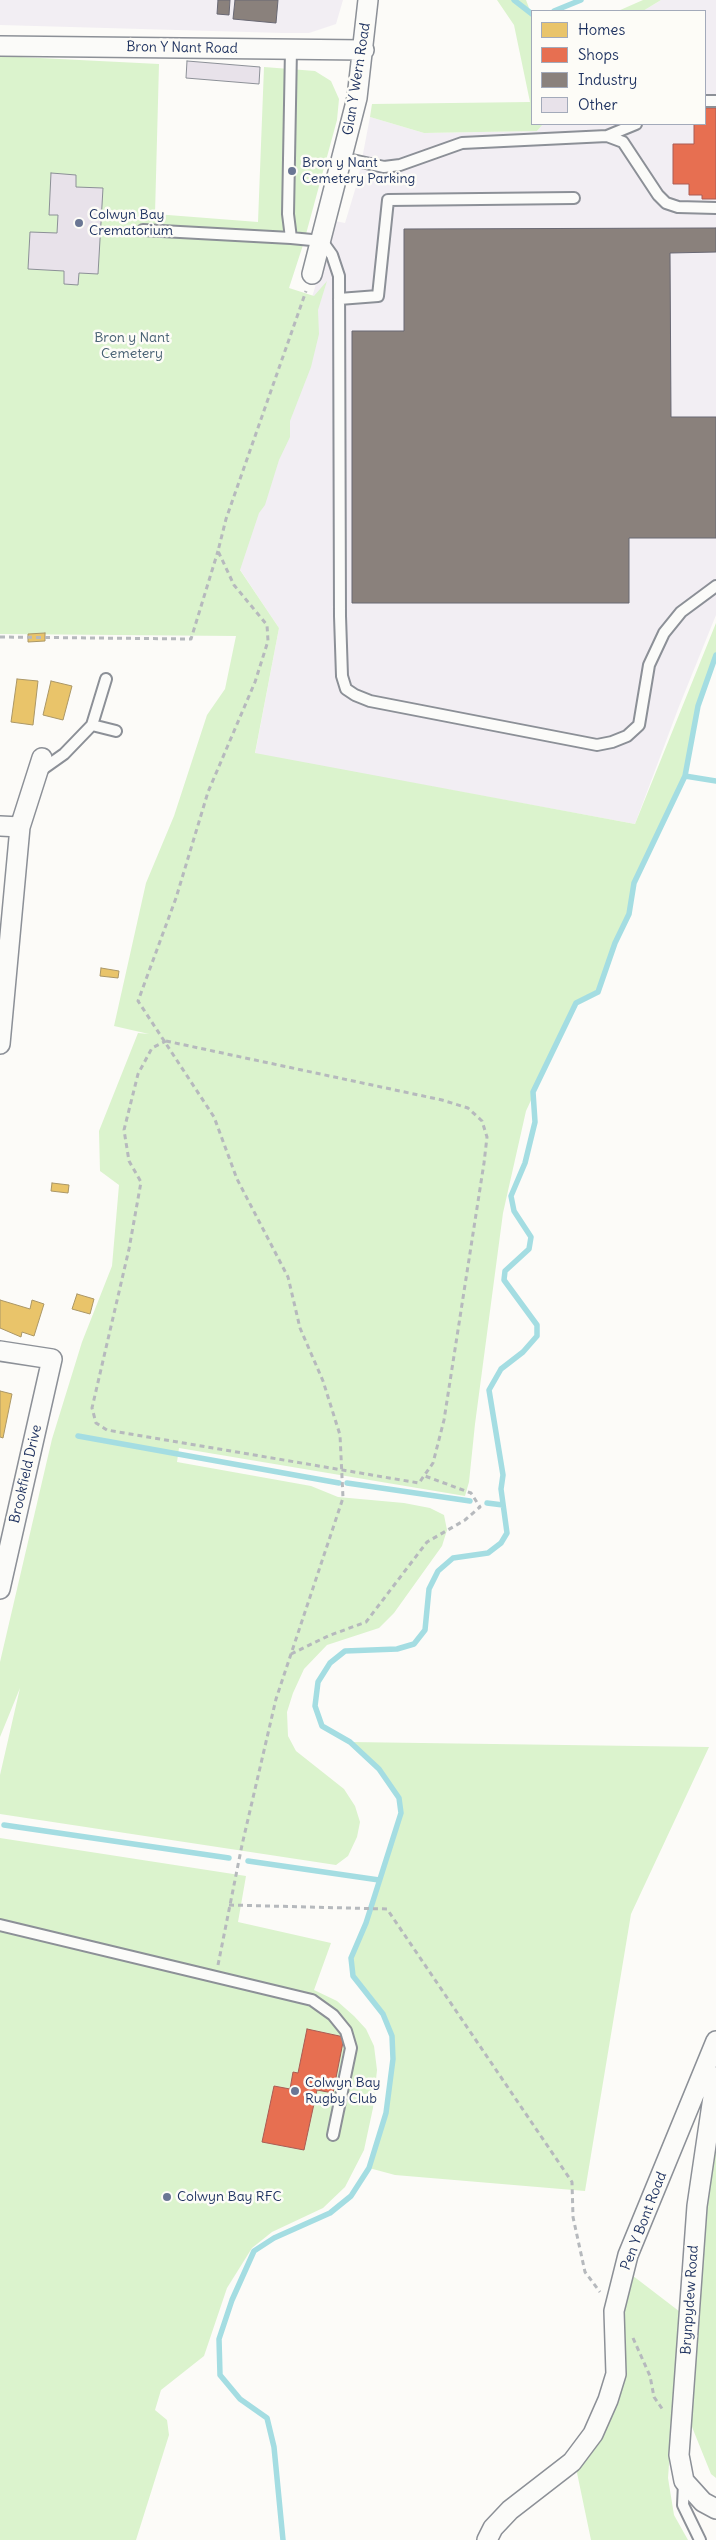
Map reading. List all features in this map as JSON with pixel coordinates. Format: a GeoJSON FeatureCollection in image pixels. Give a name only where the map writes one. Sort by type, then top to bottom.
{"type":"FeatureCollection","features":[{"type":"Feature","properties":{"kind":"street","name":"Glan Y Wern Road"},"geometry":{"type":"LineString","coordinates":[[312,274],[322,241],[357,98],[364,50],[368,0]]}},
{"type":"Feature","properties":{"kind":"street","name":"Bron Y Nant Road"},"geometry":{"type":"LineString","coordinates":[[0,46],[364,50]]}},
{"type":"Feature","properties":{"kind":"street"},"geometry":{"type":"LineString","coordinates":[[0,1044],[20,827],[40,764]]}},
{"type":"Feature","properties":{"kind":"street"},"geometry":{"type":"LineString","coordinates":[[0,826],[20,827]]}},
{"type":"Feature","properties":{"kind":"street","name":"Brookfield Drive"},"geometry":{"type":"LineString","coordinates":[[0,1351],[52,1359],[0,1588]]}},
{"type":"Feature","properties":{"kind":"street","name":"Pen Y Bont Road"},"geometry":{"type":"LineString","coordinates":[[487,2540],[493,2528],[510,2510],[572,2462],[593,2434],[608,2400],[616,2374],[614,2311],[628,2255],[716,2041]]}},
{"type":"Feature","properties":{"kind":"street","name":"Brynpydew Road"},"geometry":{"type":"LineString","coordinates":[[684,2481],[679,2455],[698,2206],[716,2077]]}},
{"type":"Feature","properties":{"kind":"street"},"geometry":{"type":"LineString","coordinates":[[684,2481],[703,2502],[716,2509]]}},
{"type":"Feature","properties":{"kind":"lane"},"geometry":{"type":"LineString","coordinates":[[291,50],[288,214],[291,238]]}},
{"type":"Feature","properties":{"kind":"lane"},"geometry":{"type":"LineString","coordinates":[[343,158],[384,167],[400,165],[462,143],[607,136],[634,125]]}},
{"type":"Feature","properties":{"kind":"lane"},"geometry":{"type":"LineString","coordinates":[[607,136],[624,142],[658,195],[666,203],[678,207],[716,208]]}},
{"type":"Feature","properties":{"kind":"lane"},"geometry":{"type":"LineString","coordinates":[[339,299],[378,296],[388,200],[574,198]]}},
{"type":"Feature","properties":{"kind":"lane"},"geometry":{"type":"LineString","coordinates":[[143,230],[322,241],[332,255],[339,276],[340,616],[342,676],[346,689],[350,692],[370,701],[597,745],[612,742],[627,736],[639,725],[649,665],[664,633],[681,612],[716,586]]}},
{"type":"Feature","properties":{"kind":"lane"},"geometry":{"type":"LineString","coordinates":[[40,764],[64,754],[92,725],[106,679]]}},
{"type":"Feature","properties":{"kind":"lane"},"geometry":{"type":"LineString","coordinates":[[92,725],[116,731]]}},
{"type":"Feature","properties":{"kind":"lane"},"geometry":{"type":"LineString","coordinates":[[0,1925],[312,2000],[333,2015],[346,2031],[351,2048],[333,2135]]}},
{"type":"Feature","properties":{"kind":"lane"},"geometry":{"type":"LineString","coordinates":[[684,2481],[683,2505],[700,2540]]}},
{"type":"Feature","properties":{"kind":"path"},"geometry":{"type":"LineString","coordinates":[[0,637],[191,639],[226,519],[312,274]]}},
{"type":"Feature","properties":{"kind":"path"},"geometry":{"type":"LineString","coordinates":[[216,1977],[229,1905],[276,1700],[343,1498],[340,1435],[323,1381],[300,1328],[288,1277],[237,1179],[214,1116],[138,1001],[176,898],[208,792],[256,682],[268,641],[267,624],[234,584],[218,551]]}},
{"type":"Feature","properties":{"kind":"path"},"geometry":{"type":"LineString","coordinates":[[166,1041],[442,1100],[468,1108],[482,1121],[487,1137],[484,1163],[444,1420],[433,1463],[418,1483],[343,1472],[107,1430],[96,1422],[92,1408],[129,1249],[141,1182],[129,1161],[124,1130],[138,1074],[152,1048],[166,1041]]}},
{"type":"Feature","properties":{"kind":"path"},"geometry":{"type":"LineString","coordinates":[[291,1654],[328,1636],[366,1622],[427,1542],[465,1520],[480,1507],[471,1493],[424,1476]]}},
{"type":"Feature","properties":{"kind":"path"},"geometry":{"type":"LineString","coordinates":[[229,1905],[387,1909],[572,2182],[573,2217],[585,2272],[614,2311]]}},
{"type":"Feature","properties":{"kind":"path"},"geometry":{"type":"LineString","coordinates":[[631,2335],[637,2342],[650,2376],[654,2397],[680,2436]]}},
{"type":"Feature","properties":{"kind":"shaded area"},"geometry":{"type":"Polygon","coordinates":[[[0,0],[343,0],[336,24],[309,33],[283,33],[0,25],[0,0]]]}},
{"type":"Feature","properties":{"kind":"shaded area"},"geometry":{"type":"Polygon","coordinates":[[[661,0],[716,0],[716,615],[635,824],[255,754],[279,628],[233,559],[335,221],[345,223],[358,180],[370,117],[424,133],[537,131],[542,125],[706,125],[706,10],[645,10],[661,0]]]}},
{"type":"Feature","properties":{"kind":"green space"},"geometry":{"type":"Polygon","coordinates":[[[497,0],[526,0],[531,13],[531,125],[542,125],[537,131],[424,133],[370,117],[372,104],[530,102],[514,25],[497,0]]]}},
{"type":"Feature","properties":{"kind":"green space"},"geometry":{"type":"Polygon","coordinates":[[[643,0],[661,0],[645,10],[620,10],[643,0]]]}},
{"type":"Feature","properties":{"kind":"green space","name":"Bron y Nant Cemetery"},"geometry":{"type":"Polygon","coordinates":[[[0,56],[159,64],[155,214],[258,222],[264,67],[315,71],[331,81],[339,99],[337,120],[303,245],[289,288],[314,296],[327,281],[318,310],[319,334],[311,367],[290,421],[290,437],[279,460],[265,505],[259,513],[240,570],[279,628],[255,753],[635,824],[716,623],[716,655],[698,706],[685,776],[634,883],[629,914],[615,943],[598,992],[576,1003],[526,1111],[503,1213],[469,1482],[465,1496],[179,1448],[177,1462],[311,1486],[338,1497],[404,1503],[430,1508],[444,1515],[447,1530],[442,1546],[394,1613],[379,1628],[327,1645],[304,1669],[287,1712],[288,1736],[296,1751],[344,1789],[355,1806],[360,1822],[357,1837],[348,1856],[336,1865],[0,1814],[0,1775],[20,1688],[0,1737],[0,1662],[52,1439],[82,1342],[112,1266],[119,1185],[100,1171],[99,1131],[138,1033],[149,1034],[114,1026],[146,883],[174,816],[207,715],[225,689],[236,636],[0,634],[0,56]]]}},
{"type":"Feature","properties":{"kind":"green space"},"geometry":{"type":"Polygon","coordinates":[[[350,1742],[709,1747],[631,1914],[585,2191],[395,2175],[369,2168],[386,2113],[393,2059],[392,2036],[383,2014],[353,1976],[351,1958],[366,1923],[401,1813],[399,1798],[379,1769],[350,1742]]]}},
{"type":"Feature","properties":{"kind":"green space","name":"Colwyn Bay RFC"},"geometry":{"type":"Polygon","coordinates":[[[0,1838],[246,1876],[238,1922],[331,1943],[314,1990],[337,2001],[354,2016],[366,2029],[374,2046],[377,2070],[373,2108],[364,2150],[345,2187],[323,2208],[272,2232],[252,2248],[227,2288],[204,2356],[161,2390],[155,2410],[167,2420],[169,2435],[136,2540],[0,2540],[0,1838]]]}},
{"type":"Feature","properties":{"kind":"green space"},"geometry":{"type":"Polygon","coordinates":[[[716,2085],[716,2478],[711,2474],[692,2427],[689,2323],[672,2424],[668,2478],[674,2515],[688,2540],[591,2540],[576,2468],[614,2380],[624,2269],[688,2318],[716,2085]]]}},
{"type":"Feature","properties":{"kind":"building: Homes"},"geometry":{"type":"Polygon","coordinates":[[[45,633],[45,641],[28,642],[28,634],[45,633]]]}},
{"type":"Feature","properties":{"kind":"building: Homes"},"geometry":{"type":"Polygon","coordinates":[[[17,679],[38,681],[33,725],[11,722],[17,679]]]}},
{"type":"Feature","properties":{"kind":"building: Homes"},"geometry":{"type":"Polygon","coordinates":[[[51,681],[72,686],[63,720],[43,715],[51,681]]]}},
{"type":"Feature","properties":{"kind":"building: Homes"},"geometry":{"type":"Polygon","coordinates":[[[101,968],[119,971],[118,978],[100,976],[101,968]]]}},
{"type":"Feature","properties":{"kind":"building: Homes"},"geometry":{"type":"Polygon","coordinates":[[[52,1183],[69,1185],[68,1193],[51,1191],[52,1183]]]}},
{"type":"Feature","properties":{"kind":"building: Homes"},"geometry":{"type":"Polygon","coordinates":[[[77,1294],[94,1299],[90,1314],[72,1309],[77,1294]]]}},
{"type":"Feature","properties":{"kind":"building: Homes"},"geometry":{"type":"Polygon","coordinates":[[[0,1300],[30,1309],[32,1300],[44,1304],[34,1336],[22,1332],[21,1337],[0,1328],[0,1300]]]}},
{"type":"Feature","properties":{"kind":"building: Homes"},"geometry":{"type":"Polygon","coordinates":[[[0,1391],[12,1394],[3,1438],[0,1437],[0,1391]]]}},
{"type":"Feature","properties":{"kind":"building: Shops"},"geometry":{"type":"Polygon","coordinates":[[[706,108],[716,108],[716,199],[702,199],[702,195],[689,195],[689,184],[673,184],[673,144],[694,144],[694,125],[706,125],[706,108]]]}},
{"type":"Feature","properties":{"kind":"building: Shops","name":"Colwyn Bay Rugby Club"},"geometry":{"type":"Polygon","coordinates":[[[307,2029],[344,2037],[333,2093],[317,2090],[304,2150],[262,2142],[274,2086],[290,2089],[293,2072],[298,2073],[307,2029]]]}},
{"type":"Feature","properties":{"kind":"building: Industry"},"geometry":{"type":"Polygon","coordinates":[[[218,0],[230,0],[229,15],[217,14],[218,0]]]}},
{"type":"Feature","properties":{"kind":"building: Industry"},"geometry":{"type":"Polygon","coordinates":[[[235,0],[278,0],[276,23],[233,19],[235,0]]]}},
{"type":"Feature","properties":{"kind":"building: Industry"},"geometry":{"type":"Polygon","coordinates":[[[716,228],[716,252],[670,253],[671,417],[716,417],[716,538],[629,538],[629,603],[352,603],[352,331],[404,331],[404,229],[716,228]]]}},
{"type":"Feature","properties":{"kind":"building: Other"},"geometry":{"type":"Polygon","coordinates":[[[187,61],[260,67],[259,84],[186,78],[187,61]]]}},
{"type":"Feature","properties":{"kind":"building: Other","name":"Colwyn Bay Crematorium"},"geometry":{"type":"Polygon","coordinates":[[[51,173],[76,175],[76,187],[103,188],[98,274],[79,273],[78,285],[64,284],[64,271],[28,269],[30,232],[57,233],[58,215],[49,215],[51,173]]]}},
{"type":"Feature","properties":{"kind":"waterway"},"geometry":{"type":"LineString","coordinates":[[514,0],[531,13]]}},
{"type":"Feature","properties":{"kind":"waterway"},"geometry":{"type":"LineString","coordinates":[[556,10],[581,0]]}},
{"type":"Feature","properties":{"kind":"waterway"},"geometry":{"type":"LineString","coordinates":[[283,2540],[274,2447],[267,2418],[240,2399],[220,2375],[219,2339],[232,2300],[254,2251],[274,2238],[330,2213],[351,2196],[369,2168],[386,2113],[393,2059],[392,2036],[383,2014],[353,1976],[351,1958],[366,1923],[401,1813],[399,1798],[379,1769],[350,1742],[322,1726],[315,1706],[318,1682],[330,1663],[345,1651],[397,1649],[414,1644],[425,1630],[429,1589],[438,1571],[453,1558],[488,1553],[501,1543],[507,1533],[501,1489],[503,1475],[489,1390],[501,1369],[523,1352],[537,1336],[537,1325],[504,1280],[505,1271],[529,1249],[531,1237],[514,1211],[511,1196],[525,1163],[535,1122],[533,1092],[576,1003],[598,992],[615,943],[629,914],[634,883],[685,776],[698,706],[716,655]]}},
{"type":"Feature","properties":{"kind":"waterway"},"geometry":{"type":"LineString","coordinates":[[685,776],[716,781]]}},
{"type":"Feature","properties":{"kind":"waterway"},"geometry":{"type":"LineString","coordinates":[[78,1436],[339,1483]]}},
{"type":"Feature","properties":{"kind":"waterway"},"geometry":{"type":"LineString","coordinates":[[347,1483],[470,1501]]}},
{"type":"Feature","properties":{"kind":"waterway"},"geometry":{"type":"LineString","coordinates":[[487,1503],[503,1505]]}},
{"type":"Feature","properties":{"kind":"waterway"},"geometry":{"type":"LineString","coordinates":[[4,1825],[229,1858]]}},
{"type":"Feature","properties":{"kind":"waterway"},"geometry":{"type":"LineString","coordinates":[[248,1861],[379,1880]]}},
{"type":"Feature","properties":{"kind":"place","name":"Bron y Nant Cemetery Parking"},"geometry":{"type":"Point","coordinates":[292,171]}},
{"type":"Feature","properties":{"kind":"place","name":"Colwyn Bay Crematorium"},"geometry":{"type":"Point","coordinates":[79,223]}},
{"type":"Feature","properties":{"kind":"place","name":"Colwyn Bay Rugby Club"},"geometry":{"type":"Point","coordinates":[295,2091]}},
{"type":"Feature","properties":{"kind":"place","name":"Colwyn Bay RFC"},"geometry":{"type":"Point","coordinates":[167,2197]}}]}
